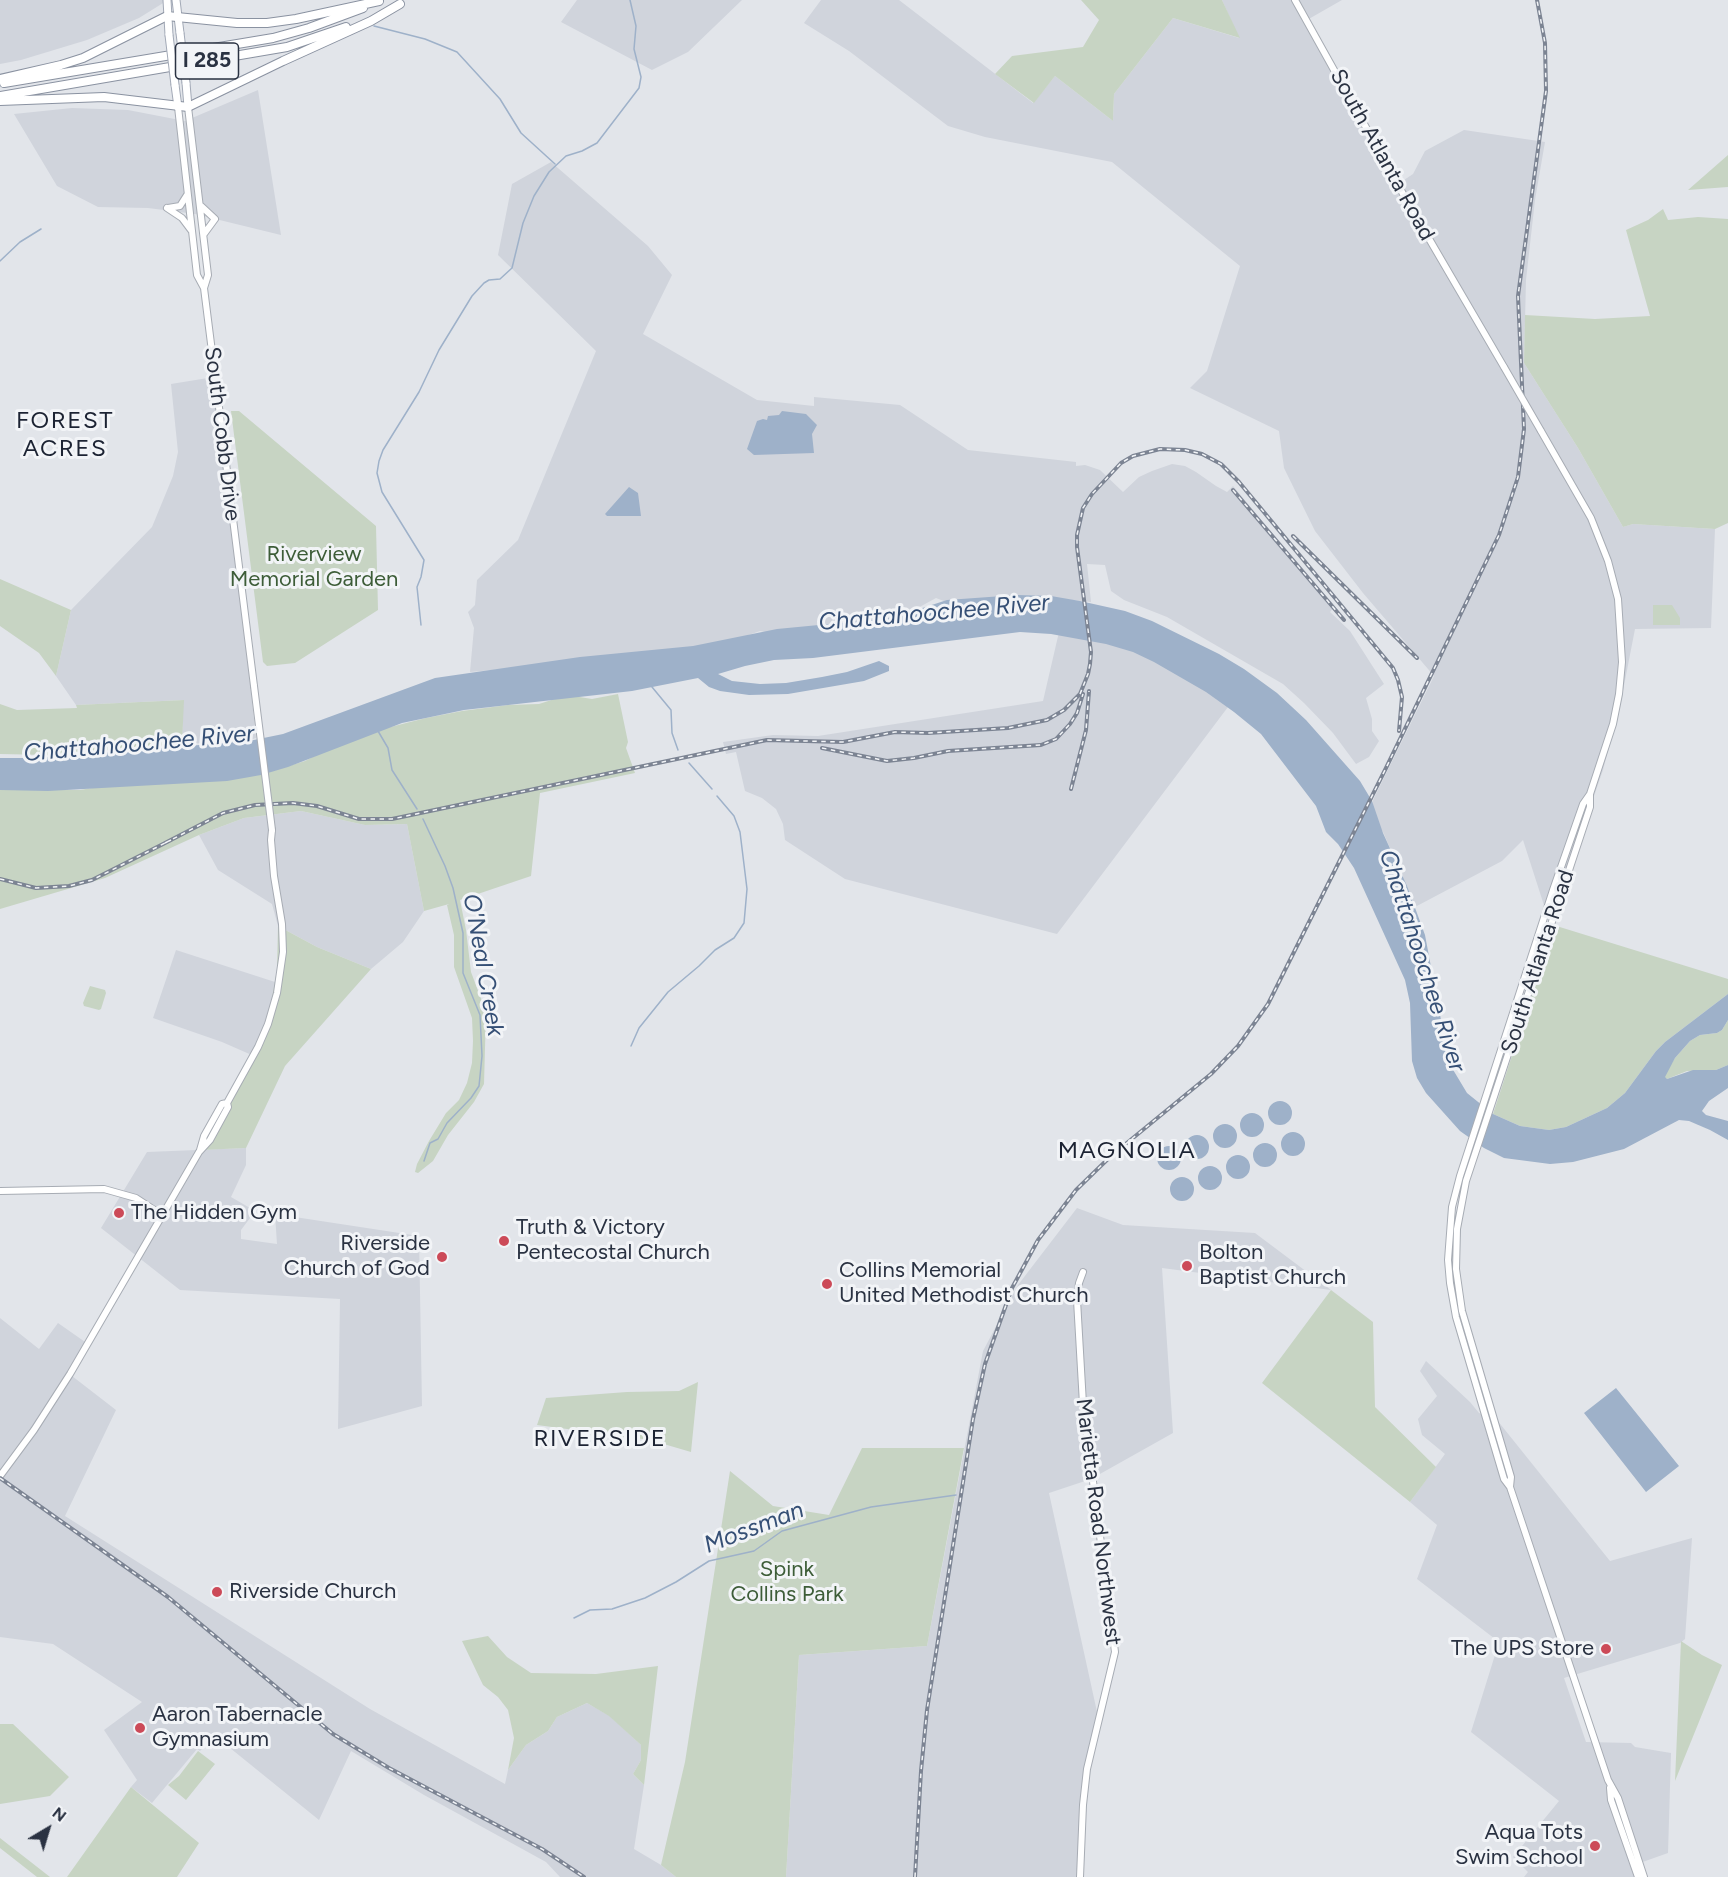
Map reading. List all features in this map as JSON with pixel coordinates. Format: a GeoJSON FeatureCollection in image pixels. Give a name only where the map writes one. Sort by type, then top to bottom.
{"type":"FeatureCollection","features":[{"type":"Feature","properties":{"kind":"highway"},"geometry":{"type":"LineString","coordinates":[[0,79],[83,58],[167,16],[237,23],[267,23],[296,19],[379,0]]}},
{"type":"Feature","properties":{"kind":"highway","name":"I 285"},"geometry":{"type":"LineString","coordinates":[[0,84],[273,38],[327,22],[379,0]]}},
{"type":"Feature","properties":{"kind":"highway"},"geometry":{"type":"LineString","coordinates":[[0,101],[104,97],[188,107],[283,60],[360,27],[404,2]]}},
{"type":"Feature","properties":{"kind":"highway","name":"I 285"},"geometry":{"type":"LineString","coordinates":[[0,96],[286,47],[338,31],[404,2]]}},
{"type":"Feature","properties":{"kind":"main road","name":"South Cobb Drive"},"geometry":{"type":"LineString","coordinates":[[0,1476],[34,1430],[70,1374],[199,1152],[204,1136],[222,1104],[227,1102],[263,1038],[280,979],[283,952],[282,924],[274,876],[272,830],[204,288],[197,275],[169,35],[167,0]]}},
{"type":"Feature","properties":{"kind":"main road","name":"South Cobb Drive"},"geometry":{"type":"LineString","coordinates":[[176,0],[208,275],[204,288]]}},
{"type":"Feature","properties":{"kind":"main road","name":"South Atlanta Road"},"geometry":{"type":"LineString","coordinates":[[1296,0],[1407,201],[1591,518],[1613,577],[1619,609],[1622,643],[1621,680],[1614,724],[1590,794],[1583,804],[1566,850],[1482,1130],[1469,1162]]}},
{"type":"Feature","properties":{"kind":"main road"},"geometry":{"type":"LineString","coordinates":[[188,192],[182,204],[168,208],[182,218],[192,232]]}},
{"type":"Feature","properties":{"kind":"main road"},"geometry":{"type":"LineString","coordinates":[[200,206],[215,219],[204,234]]}},
{"type":"Feature","properties":{"kind":"main road","name":"South Atlanta Road"},"geometry":{"type":"LineString","coordinates":[[1469,1162],[1478,1123],[1500,1067]]}},
{"type":"Feature","properties":{"kind":"main road"},"geometry":{"type":"LineString","coordinates":[[1469,1162],[1455,1193],[1450,1220],[1448,1260],[1452,1295],[1479,1400],[1504,1479],[1510,1487],[1610,1785],[1618,1798],[1644,1877]]}},
{"type":"Feature","properties":{"kind":"main road"},"geometry":{"type":"LineString","coordinates":[[1469,1162],[1459,1215],[1456,1269],[1462,1311],[1511,1477],[1510,1487]]}},
{"type":"Feature","properties":{"kind":"main road"},"geometry":{"type":"LineString","coordinates":[[0,1191],[104,1189],[136,1198],[162,1215]]}},
{"type":"Feature","properties":{"kind":"main road","name":"Marietta Road Northwest"},"geometry":{"type":"LineString","coordinates":[[1080,1877],[1083,1801],[1087,1769],[1115,1652],[1082,1394],[1077,1300],[1083,1272]]}},
{"type":"Feature","properties":{"kind":"main road"},"geometry":{"type":"LineString","coordinates":[[1610,1785],[1611,1800],[1638,1877]]}},
{"type":"Feature","properties":{"kind":"shaded area"},"geometry":{"type":"Polygon","coordinates":[[[0,0],[168,0],[139,18],[87,40],[0,64],[0,0]]]}},
{"type":"Feature","properties":{"kind":"shaded area"},"geometry":{"type":"Polygon","coordinates":[[[577,0],[742,0],[688,52],[652,70],[561,22],[577,0]]]}},
{"type":"Feature","properties":{"kind":"shaded area"},"geometry":{"type":"Polygon","coordinates":[[[821,0],[899,0],[1033,103],[1055,76],[1113,121],[1114,94],[1173,18],[1239,38],[1222,0],[1342,0],[1307,20],[1392,188],[1413,174],[1425,151],[1464,130],[1545,142],[1535,200],[1526,280],[1524,363],[1578,448],[1623,527],[1633,524],[1715,529],[1711,628],[1635,629],[1621,701],[1603,770],[1550,924],[1523,840],[1502,861],[1415,907],[1384,834],[1370,809],[1434,676],[1363,593],[1315,531],[1284,468],[1279,431],[1190,388],[1207,371],[1240,266],[1112,162],[985,137],[948,126],[849,51],[804,23],[821,0]]]}},
{"type":"Feature","properties":{"kind":"shaded area"},"geometry":{"type":"Polygon","coordinates":[[[258,90],[281,235],[195,214],[148,208],[98,207],[57,186],[14,114],[72,108],[128,110],[185,121],[258,90]]]}},
{"type":"Feature","properties":{"kind":"shaded area"},"geometry":{"type":"Polygon","coordinates":[[[551,162],[648,246],[672,275],[643,334],[757,400],[814,406],[814,397],[900,405],[968,450],[1076,462],[1076,466],[1085,465],[1100,470],[1123,492],[1139,477],[1172,464],[1185,466],[1227,492],[1233,486],[1334,607],[1330,612],[1350,631],[1384,684],[1366,698],[1372,719],[1372,731],[1379,741],[1369,757],[1356,764],[1333,733],[1283,684],[1167,617],[1124,600],[1111,591],[1105,565],[1087,564],[1091,602],[1032,596],[964,609],[936,598],[903,616],[789,637],[760,631],[723,644],[594,661],[470,672],[474,628],[468,612],[475,605],[477,580],[518,540],[596,351],[498,255],[512,184],[551,162]]]}},
{"type":"Feature","properties":{"kind":"shaded area"},"geometry":{"type":"Polygon","coordinates":[[[214,377],[232,516],[256,738],[247,741],[182,744],[183,700],[76,705],[56,676],[71,610],[152,527],[173,476],[178,452],[171,384],[214,377]]]}},
{"type":"Feature","properties":{"kind":"shaded area"},"geometry":{"type":"Polygon","coordinates":[[[1059,632],[1117,637],[1231,703],[1057,934],[845,879],[785,840],[783,824],[776,809],[762,798],[745,791],[736,752],[726,754],[723,742],[773,735],[818,736],[1043,701],[1059,632]]]}},
{"type":"Feature","properties":{"kind":"shaded area"},"geometry":{"type":"Polygon","coordinates":[[[301,811],[365,825],[407,824],[424,911],[403,942],[371,969],[317,947],[278,926],[272,904],[218,870],[199,835],[244,818],[301,811]]]}},
{"type":"Feature","properties":{"kind":"shaded area"},"geometry":{"type":"Polygon","coordinates":[[[176,950],[275,982],[267,1025],[254,1056],[222,1042],[153,1018],[176,950]]]}},
{"type":"Feature","properties":{"kind":"shaded area"},"geometry":{"type":"Polygon","coordinates":[[[246,1148],[246,1165],[231,1197],[250,1208],[249,1211],[253,1214],[241,1230],[241,1239],[277,1244],[275,1214],[419,1236],[422,1406],[338,1429],[340,1299],[180,1290],[101,1228],[147,1152],[246,1148]]]}},
{"type":"Feature","properties":{"kind":"shaded area"},"geometry":{"type":"Polygon","coordinates":[[[1077,1208],[1123,1225],[1255,1233],[1331,1290],[1162,1268],[1173,1433],[1091,1479],[1049,1493],[1099,1721],[1091,1752],[1076,1877],[786,1877],[799,1655],[927,1646],[983,1351],[1018,1285],[1077,1208]]]}},
{"type":"Feature","properties":{"kind":"shaded area"},"geometry":{"type":"Polygon","coordinates":[[[0,1318],[39,1349],[58,1323],[88,1344],[72,1376],[116,1410],[65,1516],[370,1709],[505,1784],[508,1770],[526,1745],[548,1731],[557,1717],[587,1703],[610,1716],[641,1745],[641,1760],[633,1774],[644,1785],[634,1849],[676,1877],[560,1877],[546,1862],[424,1795],[351,1751],[319,1820],[214,1735],[200,1751],[197,1749],[152,1803],[131,1787],[137,1780],[104,1730],[142,1702],[53,1644],[0,1637],[0,1318]]]}},
{"type":"Feature","properties":{"kind":"shaded area"},"geometry":{"type":"Polygon","coordinates":[[[1426,1361],[1479,1413],[1497,1420],[1610,1561],[1692,1538],[1685,1639],[1680,1643],[1564,1678],[1586,1742],[1631,1743],[1635,1747],[1671,1753],[1668,1853],[1637,1864],[1642,1877],[1524,1877],[1528,1872],[1513,1857],[1559,1801],[1471,1732],[1499,1642],[1417,1579],[1437,1525],[1410,1502],[1445,1454],[1422,1435],[1418,1419],[1437,1396],[1420,1371],[1426,1361]]]}},
{"type":"Feature","properties":{"kind":"green space"},"geometry":{"type":"Polygon","coordinates":[[[1081,0],[1222,0],[1240,38],[1173,18],[1114,94],[1113,121],[1055,76],[1034,103],[995,74],[1012,56],[1083,47],[1099,20],[1081,0]]]}},
{"type":"Feature","properties":{"kind":"green space"},"geometry":{"type":"Polygon","coordinates":[[[1728,155],[1728,187],[1688,190],[1728,155]]]}},
{"type":"Feature","properties":{"kind":"green space"},"geometry":{"type":"Polygon","coordinates":[[[1663,209],[1668,220],[1698,217],[1728,219],[1728,523],[1715,529],[1633,524],[1623,527],[1578,448],[1524,363],[1525,315],[1595,319],[1650,316],[1626,230],[1648,220],[1663,209]]]}},
{"type":"Feature","properties":{"kind":"green space","name":"Riverview Memorial Garden"},"geometry":{"type":"Polygon","coordinates":[[[231,411],[239,411],[376,526],[378,610],[295,663],[267,666],[263,662],[231,411]]]}},
{"type":"Feature","properties":{"kind":"green space"},"geometry":{"type":"Polygon","coordinates":[[[0,579],[71,610],[56,676],[39,653],[0,626],[0,579]]]}},
{"type":"Feature","properties":{"kind":"green space"},"geometry":{"type":"Polygon","coordinates":[[[1653,605],[1672,605],[1680,618],[1680,625],[1653,625],[1653,605]]]}},
{"type":"Feature","properties":{"kind":"green space"},"geometry":{"type":"Polygon","coordinates":[[[618,694],[628,742],[626,748],[635,773],[540,793],[531,876],[460,900],[471,972],[486,1012],[484,1084],[474,1102],[448,1135],[433,1161],[418,1173],[415,1172],[417,1164],[429,1141],[446,1113],[459,1100],[467,1083],[472,1063],[473,1041],[472,1018],[454,967],[454,935],[447,905],[449,904],[424,911],[407,824],[365,825],[301,811],[244,818],[199,835],[105,878],[0,909],[0,789],[80,790],[133,781],[259,775],[305,761],[351,737],[426,718],[508,705],[539,704],[567,695],[592,699],[618,694]]]}},
{"type":"Feature","properties":{"kind":"green space"},"geometry":{"type":"Polygon","coordinates":[[[184,700],[182,744],[49,755],[0,754],[0,704],[17,710],[184,700]]]}},
{"type":"Feature","properties":{"kind":"green space"},"geometry":{"type":"Polygon","coordinates":[[[1550,924],[1728,979],[1728,994],[1665,1042],[1625,1093],[1607,1108],[1566,1127],[1549,1130],[1520,1126],[1493,1114],[1534,988],[1550,924]]]}},
{"type":"Feature","properties":{"kind":"green space"},"geometry":{"type":"Polygon","coordinates":[[[278,926],[317,947],[371,969],[285,1066],[246,1148],[201,1150],[267,1025],[277,970],[278,926]]]}},
{"type":"Feature","properties":{"kind":"green space"},"geometry":{"type":"Polygon","coordinates":[[[90,986],[105,990],[106,993],[99,1010],[84,1006],[83,1003],[90,986]]]}},
{"type":"Feature","properties":{"kind":"green space"},"geometry":{"type":"Polygon","coordinates":[[[1728,1020],[1728,1065],[1716,1070],[1687,1071],[1665,1078],[1665,1073],[1675,1058],[1690,1041],[1700,1035],[1717,1033],[1722,1030],[1728,1020]]]}},
{"type":"Feature","properties":{"kind":"green space"},"geometry":{"type":"Polygon","coordinates":[[[1331,1290],[1373,1322],[1375,1407],[1436,1467],[1410,1502],[1262,1383],[1331,1290]]]}},
{"type":"Feature","properties":{"kind":"green space"},"geometry":{"type":"Polygon","coordinates":[[[698,1382],[691,1452],[650,1440],[537,1425],[546,1398],[679,1391],[698,1382]]]}},
{"type":"Feature","properties":{"kind":"green space","name":"Spink Collins Park"},"geometry":{"type":"Polygon","coordinates":[[[862,1448],[964,1448],[927,1646],[799,1655],[786,1877],[676,1877],[661,1865],[685,1762],[730,1471],[773,1506],[829,1515],[862,1448]]]}},
{"type":"Feature","properties":{"kind":"green space"},"geometry":{"type":"Polygon","coordinates":[[[488,1636],[507,1657],[531,1673],[596,1674],[658,1666],[644,1785],[633,1774],[641,1760],[641,1745],[609,1716],[587,1703],[557,1717],[548,1731],[526,1745],[508,1770],[514,1738],[508,1710],[498,1697],[483,1685],[462,1641],[488,1636]]]}},
{"type":"Feature","properties":{"kind":"green space"},"geometry":{"type":"Polygon","coordinates":[[[1681,1641],[1722,1665],[1675,1781],[1681,1641]]]}},
{"type":"Feature","properties":{"kind":"green space"},"geometry":{"type":"Polygon","coordinates":[[[0,1724],[13,1724],[69,1777],[50,1796],[0,1804],[0,1724]]]}},
{"type":"Feature","properties":{"kind":"green space"},"geometry":{"type":"Polygon","coordinates":[[[198,1751],[215,1764],[186,1800],[168,1785],[179,1776],[198,1751]]]}},
{"type":"Feature","properties":{"kind":"green space"},"geometry":{"type":"Polygon","coordinates":[[[131,1787],[199,1843],[177,1877],[67,1877],[131,1787]]]}},
{"type":"Feature","properties":{"kind":"green space"},"geometry":{"type":"Polygon","coordinates":[[[0,1838],[50,1877],[37,1877],[0,1848],[0,1838]]]}},
{"type":"Feature","properties":{"kind":"water"},"geometry":{"type":"Polygon","coordinates":[[[782,411],[806,414],[817,425],[812,434],[814,453],[754,455],[747,449],[757,421],[767,420],[768,416],[779,415],[782,411]]]}},
{"type":"Feature","properties":{"kind":"water"},"geometry":{"type":"Polygon","coordinates":[[[629,487],[638,493],[641,516],[607,516],[605,514],[629,487]]]}},
{"type":"Feature","properties":{"kind":"water","name":"Chattahoochee River"},"geometry":{"type":"Polygon","coordinates":[[[1017,595],[1051,596],[1080,601],[1125,611],[1152,621],[1244,669],[1277,693],[1306,720],[1360,781],[1372,801],[1425,935],[1452,1068],[1467,1093],[1493,1114],[1520,1126],[1549,1130],[1566,1127],[1607,1108],[1625,1093],[1665,1042],[1728,994],[1728,1020],[1722,1030],[1717,1033],[1700,1035],[1690,1041],[1675,1058],[1665,1077],[1667,1079],[1693,1070],[1716,1070],[1728,1065],[1728,1088],[1709,1101],[1702,1111],[1706,1115],[1728,1121],[1728,1140],[1689,1121],[1679,1120],[1624,1149],[1573,1162],[1550,1164],[1504,1158],[1484,1148],[1460,1131],[1426,1093],[1417,1078],[1412,1061],[1410,1003],[1405,980],[1354,868],[1338,844],[1326,832],[1316,806],[1261,734],[1234,712],[1206,692],[1154,662],[1133,652],[1106,644],[1051,634],[1020,632],[813,658],[774,660],[718,674],[732,681],[760,684],[786,683],[822,677],[847,672],[879,661],[889,666],[889,671],[864,681],[788,694],[749,695],[720,691],[709,687],[698,678],[632,691],[464,710],[402,723],[288,767],[227,781],[48,791],[0,790],[0,758],[39,758],[249,741],[283,734],[435,678],[580,657],[693,646],[777,629],[892,618],[947,600],[1017,595]]]}},
{"type":"Feature","properties":{"kind":"water"},"geometry":{"type":"Polygon","coordinates":[[[1280,1101],[1289,1104],[1292,1113],[1289,1122],[1280,1125],[1271,1122],[1268,1113],[1271,1104],[1280,1101]]]}},
{"type":"Feature","properties":{"kind":"water"},"geometry":{"type":"Polygon","coordinates":[[[1252,1113],[1261,1116],[1264,1125],[1261,1134],[1252,1137],[1243,1134],[1240,1125],[1243,1116],[1252,1113]]]}},
{"type":"Feature","properties":{"kind":"water"},"geometry":{"type":"Polygon","coordinates":[[[1225,1124],[1234,1127],[1237,1136],[1234,1145],[1225,1148],[1216,1145],[1213,1136],[1216,1127],[1225,1124]]]}},
{"type":"Feature","properties":{"kind":"water"},"geometry":{"type":"Polygon","coordinates":[[[1293,1132],[1302,1135],[1305,1144],[1302,1153],[1293,1156],[1284,1153],[1281,1144],[1284,1135],[1293,1132]]]}},
{"type":"Feature","properties":{"kind":"water"},"geometry":{"type":"Polygon","coordinates":[[[1197,1135],[1206,1138],[1209,1147],[1206,1156],[1197,1159],[1188,1156],[1185,1147],[1188,1138],[1197,1135]]]}},
{"type":"Feature","properties":{"kind":"water"},"geometry":{"type":"Polygon","coordinates":[[[1265,1143],[1274,1146],[1277,1155],[1274,1164],[1265,1167],[1256,1164],[1253,1155],[1256,1146],[1265,1143]]]}},
{"type":"Feature","properties":{"kind":"water"},"geometry":{"type":"Polygon","coordinates":[[[1169,1146],[1178,1149],[1181,1158],[1178,1167],[1169,1170],[1160,1167],[1157,1158],[1160,1149],[1169,1146]]]}},
{"type":"Feature","properties":{"kind":"water"},"geometry":{"type":"Polygon","coordinates":[[[1238,1155],[1247,1158],[1250,1167],[1247,1176],[1238,1179],[1229,1176],[1226,1167],[1229,1158],[1238,1155]]]}},
{"type":"Feature","properties":{"kind":"water"},"geometry":{"type":"Polygon","coordinates":[[[1210,1166],[1219,1169],[1222,1178],[1219,1187],[1210,1190],[1201,1187],[1198,1178],[1201,1169],[1210,1166]]]}},
{"type":"Feature","properties":{"kind":"water"},"geometry":{"type":"Polygon","coordinates":[[[1182,1177],[1191,1180],[1194,1189],[1191,1198],[1182,1201],[1173,1198],[1170,1189],[1173,1180],[1182,1177]]]}},
{"type":"Feature","properties":{"kind":"water"},"geometry":{"type":"Polygon","coordinates":[[[1616,1388],[1679,1466],[1646,1492],[1584,1413],[1616,1388]]]}},
{"type":"Feature","properties":{"kind":"waterway"},"geometry":{"type":"LineString","coordinates":[[421,625],[417,587],[424,560],[382,492],[377,473],[379,461],[383,450],[419,392],[439,350],[472,296],[484,283],[500,279],[512,268],[523,223],[534,196],[549,172],[566,156],[597,143],[639,88],[641,77],[634,49],[636,26],[630,0]]}},
{"type":"Feature","properties":{"kind":"waterway"},"geometry":{"type":"LineString","coordinates":[[374,26],[425,39],[457,52],[500,99],[521,133],[555,164]]}},
{"type":"Feature","properties":{"kind":"waterway"},"geometry":{"type":"LineString","coordinates":[[0,261],[20,242],[41,229]]}},
{"type":"Feature","properties":{"kind":"waterway"},"geometry":{"type":"LineString","coordinates":[[652,687],[671,710],[672,733],[678,750]]}},
{"type":"Feature","properties":{"kind":"waterway"},"geometry":{"type":"LineString","coordinates":[[378,731],[388,748],[392,770],[417,809]]}},
{"type":"Feature","properties":{"kind":"waterway"},"geometry":{"type":"LineString","coordinates":[[689,763],[712,789]]}},
{"type":"Feature","properties":{"kind":"waterway"},"geometry":{"type":"LineString","coordinates":[[631,1046],[639,1028],[668,992],[715,950],[734,938],[744,923],[747,889],[740,832],[734,816],[717,796]]}},
{"type":"Feature","properties":{"kind":"waterway","name":"O'Neal Creek"},"geometry":{"type":"LineString","coordinates":[[423,819],[453,888],[463,933],[463,973],[480,1015],[482,1056],[479,1086],[447,1123],[438,1139],[430,1143],[424,1161]]}},
{"type":"Feature","properties":{"kind":"waterway","name":"Mossman"},"geometry":{"type":"LineString","coordinates":[[574,1618],[590,1610],[612,1609],[645,1598],[709,1561],[754,1551],[782,1531],[871,1507],[956,1495]]}},
{"type":"Feature","properties":{"kind":"railway"},"geometry":{"type":"LineString","coordinates":[[915,1877],[927,1710],[973,1419],[985,1364],[1012,1288],[1038,1240],[1076,1190],[1111,1156],[1211,1074],[1238,1046],[1268,1004],[1499,535],[1518,477],[1524,429],[1518,296],[1546,91],[1545,43],[1537,0]]}},
{"type":"Feature","properties":{"kind":"railway"},"geometry":{"type":"LineString","coordinates":[[165,843],[223,813],[255,805],[293,803],[317,806],[359,819],[392,819],[767,740],[843,742],[895,732],[928,733],[1008,728],[1047,720],[1064,710],[1080,694],[1090,664],[1091,652],[1077,547],[1077,535],[1083,508],[1092,494],[1121,463],[1133,456],[1160,449],[1185,450],[1202,454],[1221,464],[1239,482],[1393,668],[1402,697],[1399,731]]}},
{"type":"Feature","properties":{"kind":"railway"},"geometry":{"type":"LineString","coordinates":[[1233,490],[1344,620]]}},
{"type":"Feature","properties":{"kind":"railway"},"geometry":{"type":"LineString","coordinates":[[1293,536],[1417,658]]}},
{"type":"Feature","properties":{"kind":"railway"},"geometry":{"type":"LineString","coordinates":[[1071,789],[1086,730],[1089,691]]}},
{"type":"Feature","properties":{"kind":"railway"},"geometry":{"type":"LineString","coordinates":[[822,748],[887,761],[948,751],[1041,745],[1056,739],[1070,724],[1077,713],[1083,694]]}},
{"type":"Feature","properties":{"kind":"railway"},"geometry":{"type":"LineString","coordinates":[[0,879],[36,888],[69,886],[92,880],[171,840]]}},
{"type":"Feature","properties":{"kind":"railway"},"geometry":{"type":"LineString","coordinates":[[0,1478],[168,1597],[333,1734],[389,1768],[542,1849],[584,1877]]}},
{"type":"Feature","properties":{"kind":"place","name":"The Hidden Gym"},"geometry":{"type":"Point","coordinates":[119,1213]}},
{"type":"Feature","properties":{"kind":"place","name":"Truth & Victory Pentecostal Church"},"geometry":{"type":"Point","coordinates":[504,1241]}},
{"type":"Feature","properties":{"kind":"place","name":"Riverside Church of God"},"geometry":{"type":"Point","coordinates":[442,1257]}},
{"type":"Feature","properties":{"kind":"place","name":"Bolton Baptist Church"},"geometry":{"type":"Point","coordinates":[1187,1266]}},
{"type":"Feature","properties":{"kind":"place","name":"Collins Memorial United Methodist Church"},"geometry":{"type":"Point","coordinates":[827,1284]}},
{"type":"Feature","properties":{"kind":"place","name":"Riverside Church"},"geometry":{"type":"Point","coordinates":[217,1592]}},
{"type":"Feature","properties":{"kind":"place","name":"The UPS Store"},"geometry":{"type":"Point","coordinates":[1606,1649]}},
{"type":"Feature","properties":{"kind":"place","name":"Aaron Tabernacle Gymnasium"},"geometry":{"type":"Point","coordinates":[140,1728]}},
{"type":"Feature","properties":{"kind":"place","name":"Aqua Tots Swim School"},"geometry":{"type":"Point","coordinates":[1595,1846]}},
{"type":"Feature","properties":{"kind":"district","name":"FOREST ACRES"},"geometry":{"type":"Point","coordinates":[65,435]}},
{"type":"Feature","properties":{"kind":"district","name":"MAGNOLIA"},"geometry":{"type":"Point","coordinates":[1127,1151]}},
{"type":"Feature","properties":{"kind":"district","name":"RIVERSIDE"},"geometry":{"type":"Point","coordinates":[600,1439]}}]}
